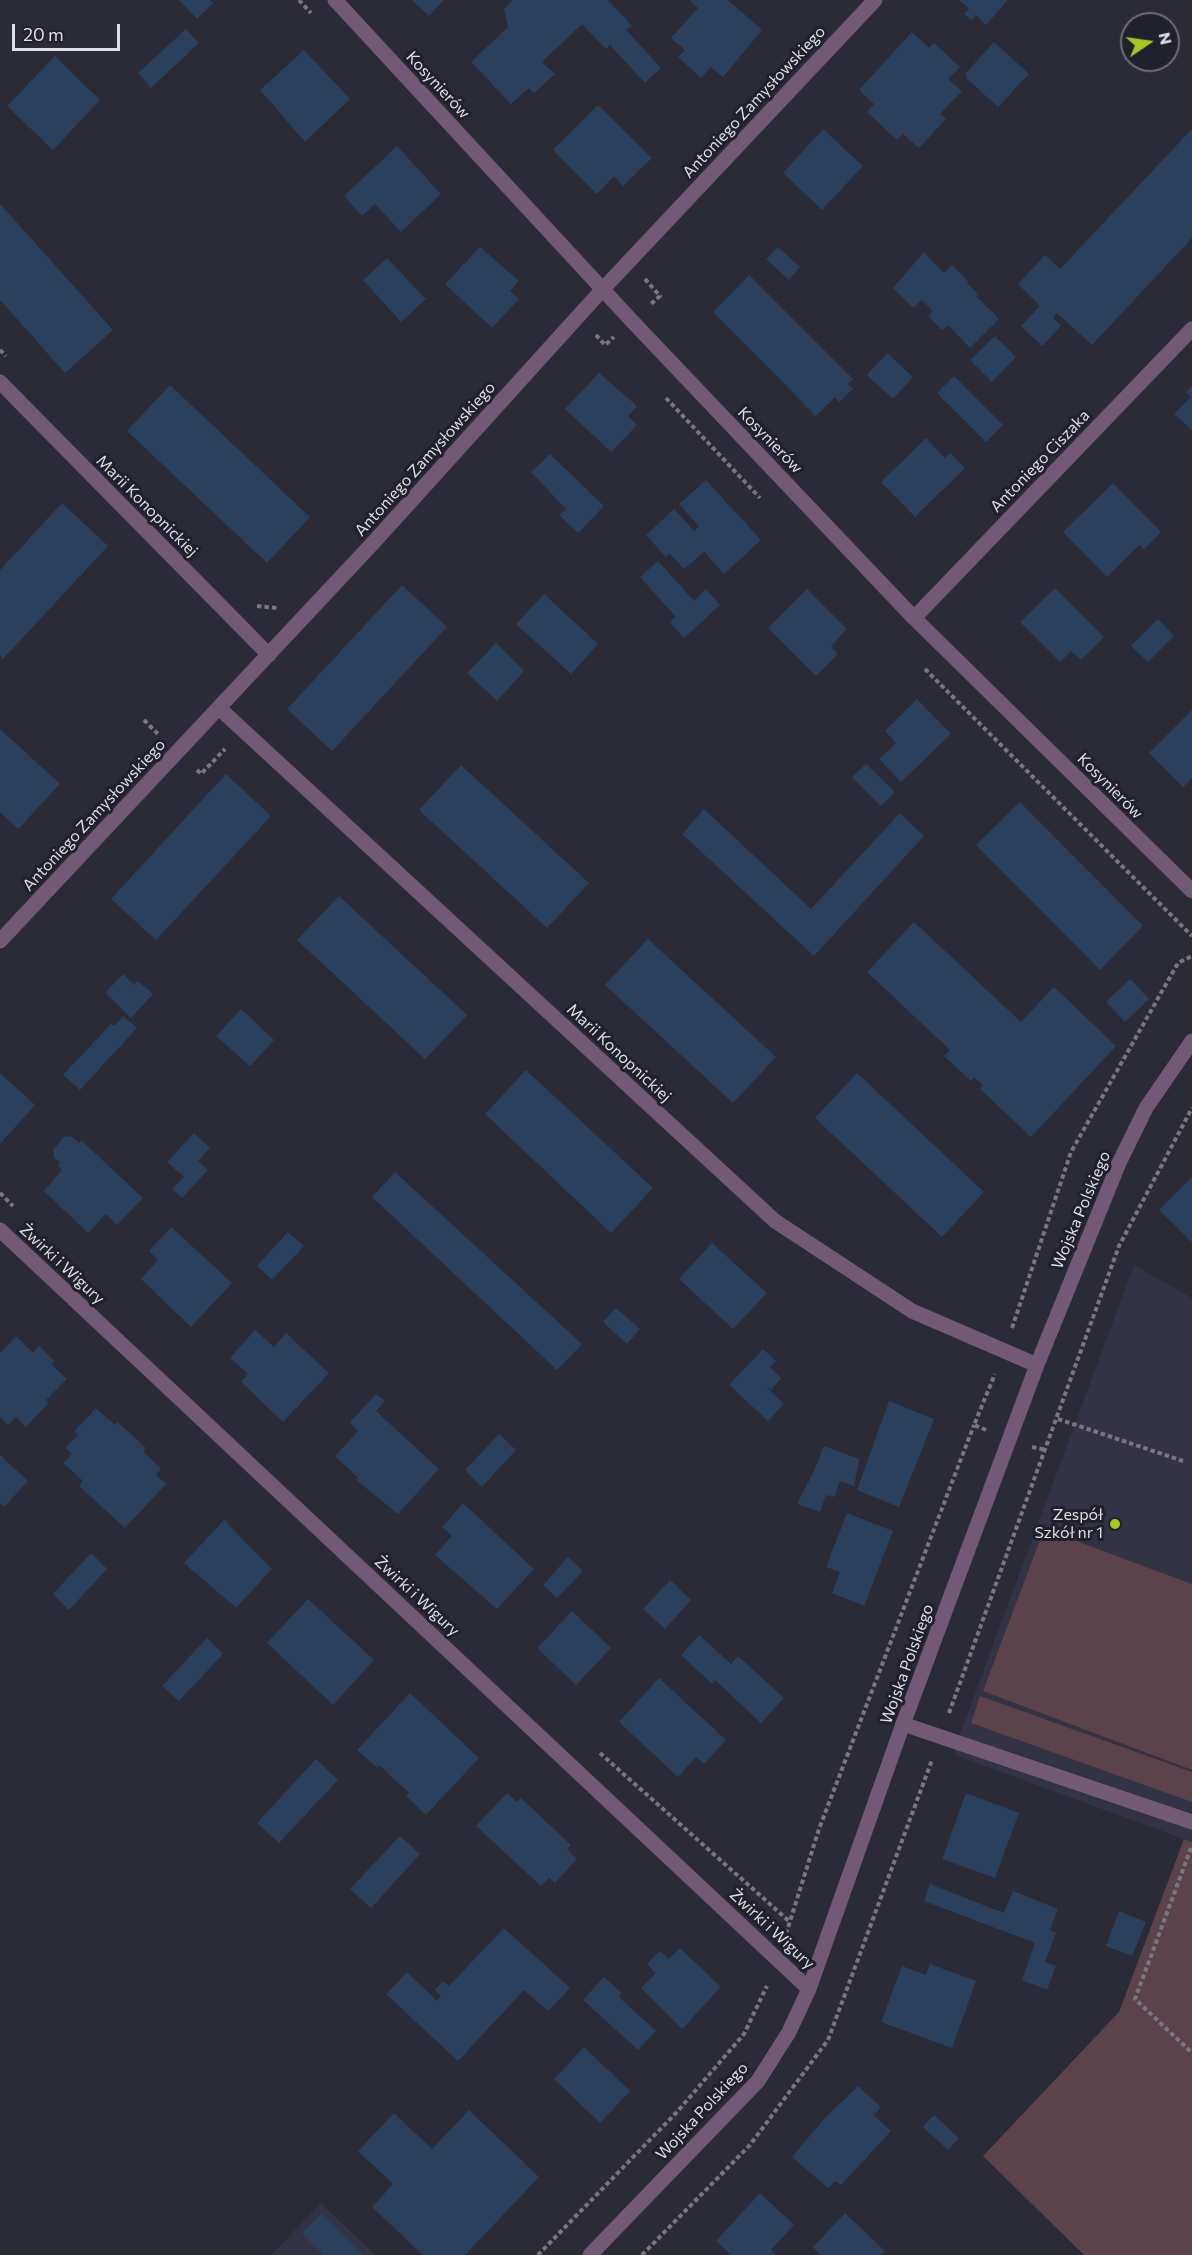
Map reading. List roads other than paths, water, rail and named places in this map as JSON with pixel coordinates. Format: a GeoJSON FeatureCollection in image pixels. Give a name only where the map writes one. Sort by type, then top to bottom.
{"type":"FeatureCollection","features":[{"type":"Feature","properties":{"kind":"street","name":"Kosynierów"},"geometry":{"type":"LineString","coordinates":[[335,0],[602,290],[914,618],[1192,891]]}},
{"type":"Feature","properties":{"kind":"street","name":"Antoniego Zamysłowskiego"},"geometry":{"type":"LineString","coordinates":[[0,941],[269,655],[602,290],[874,0]]}},
{"type":"Feature","properties":{"kind":"street","name":"Antoniego Ciszaka"},"geometry":{"type":"LineString","coordinates":[[914,618],[1192,329]]}},
{"type":"Feature","properties":{"kind":"street","name":"Marii Konopnickiej"},"geometry":{"type":"LineString","coordinates":[[0,382],[269,655]]}},
{"type":"Feature","properties":{"kind":"street","name":"Marii Konopnickiej"},"geometry":{"type":"LineString","coordinates":[[219,708],[775,1221],[912,1311],[1036,1365]]}},
{"type":"Feature","properties":{"kind":"street","name":"Wojska Polskiego"},"geometry":{"type":"LineString","coordinates":[[590,2255],[758,2081],[789,2032],[809,1989],[903,1724],[1036,1365],[1119,1163],[1146,1108],[1192,1041]]}},
{"type":"Feature","properties":{"kind":"street","name":"Żwirki i Wigury"},"geometry":{"type":"LineString","coordinates":[[0,1230],[809,1989]]}},
{"type":"Feature","properties":{"kind":"street"},"geometry":{"type":"LineString","coordinates":[[903,1724],[1192,1822]]}},
{"type":"Feature","properties":{"kind":"place","name":"Zespół Szkół nr 1"},"geometry":{"type":"Point","coordinates":[1115,1524]}}]}
